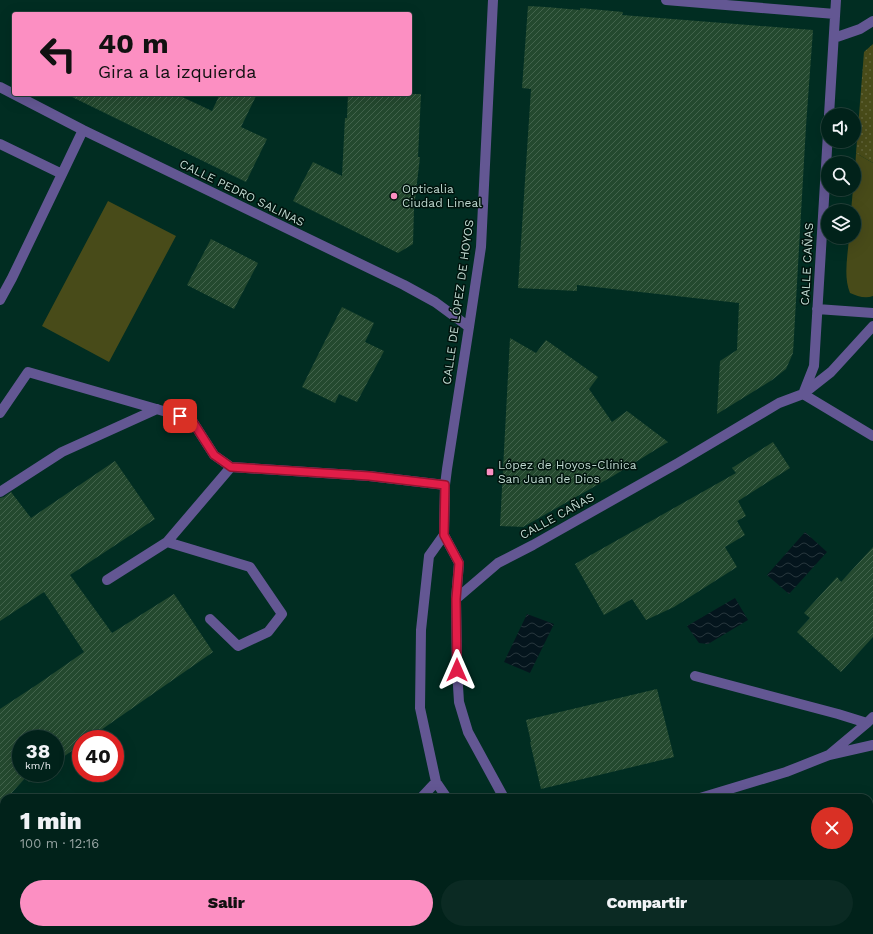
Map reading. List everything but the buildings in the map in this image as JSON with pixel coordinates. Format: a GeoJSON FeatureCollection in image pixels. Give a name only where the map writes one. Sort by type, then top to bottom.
{"type":"FeatureCollection","features":[{"type":"Feature","properties":{"kind":"street","name":"CALLE DE LÓPEZ DE HOYOS"},"geometry":{"type":"LineString","coordinates":[[493,0],[481,247],[445,485],[444,535],[459,563],[456,599],[459,702],[468,732],[502,794]]}},
{"type":"Feature","properties":{"kind":"street"},"geometry":{"type":"LineString","coordinates":[[666,0],[835,14]]}},
{"type":"Feature","properties":{"kind":"street"},"geometry":{"type":"LineString","coordinates":[[829,108],[836,0]]}},
{"type":"Feature","properties":{"kind":"street"},"geometry":{"type":"LineString","coordinates":[[834,38],[860,29],[873,21]]}},
{"type":"Feature","properties":{"kind":"street","name":"CALLE PEDRO SALINAS"},"geometry":{"type":"LineString","coordinates":[[0,87],[12,93]]}},
{"type":"Feature","properties":{"kind":"street","name":"CALLE PEDRO SALINAS"},"geometry":{"type":"LineString","coordinates":[[18,96],[84,130],[404,285],[435,302],[469,327]]}},
{"type":"Feature","properties":{"kind":"street"},"geometry":{"type":"LineString","coordinates":[[0,300],[84,130]]}},
{"type":"Feature","properties":{"kind":"street"},"geometry":{"type":"LineString","coordinates":[[0,144],[62,174]]}},
{"type":"Feature","properties":{"kind":"street","name":"CALLE CAÑAS"},"geometry":{"type":"LineString","coordinates":[[803,394],[814,366],[827,148]]}},
{"type":"Feature","properties":{"kind":"street"},"geometry":{"type":"LineString","coordinates":[[817,309],[873,313]]}},
{"type":"Feature","properties":{"kind":"street","name":"CALLE CAÑAS"},"geometry":{"type":"LineString","coordinates":[[456,599],[498,563],[533,545],[678,463],[779,403],[803,394],[831,372],[873,326]]}},
{"type":"Feature","properties":{"kind":"street"},"geometry":{"type":"LineString","coordinates":[[0,413],[28,372],[191,419],[214,455],[231,467],[369,476],[445,485]]}},
{"type":"Feature","properties":{"kind":"street"},"geometry":{"type":"LineString","coordinates":[[803,394],[873,436]]}},
{"type":"Feature","properties":{"kind":"street"},"geometry":{"type":"LineString","coordinates":[[0,492],[62,452],[157,409]]}},
{"type":"Feature","properties":{"kind":"street"},"geometry":{"type":"LineString","coordinates":[[107,580],[167,542],[231,467]]}},
{"type":"Feature","properties":{"kind":"street"},"geometry":{"type":"LineString","coordinates":[[444,535],[429,556],[421,630],[420,708],[436,782],[444,794]]}},
{"type":"Feature","properties":{"kind":"street"},"geometry":{"type":"LineString","coordinates":[[167,542],[250,567],[282,614],[268,632],[238,646],[210,619]]}},
{"type":"Feature","properties":{"kind":"street"},"geometry":{"type":"LineString","coordinates":[[695,676],[838,714],[870,720]]}},
{"type":"Feature","properties":{"kind":"street"},"geometry":{"type":"LineString","coordinates":[[829,755],[870,720]]}},
{"type":"Feature","properties":{"kind":"street"},"geometry":{"type":"LineString","coordinates":[[713,794],[786,772],[829,755],[873,745]]}},
{"type":"Feature","properties":{"kind":"street"},"geometry":{"type":"LineString","coordinates":[[424,794],[436,782]]}},
{"type":"Feature","properties":{"kind":"green space"},"geometry":{"type":"Polygon","coordinates":[[[873,44],[873,163],[856,153],[856,148],[861,148],[861,108],[860,108],[864,52],[873,44]]]}},
{"type":"Feature","properties":{"kind":"green space"},"geometry":{"type":"Polygon","coordinates":[[[856,153],[873,163],[873,296],[867,297],[850,293],[847,280],[846,265],[848,244],[861,244],[861,204],[852,204],[852,196],[861,196],[861,156],[856,156],[856,153]]]}},
{"type":"Feature","properties":{"kind":"green space"},"geometry":{"type":"Polygon","coordinates":[[[108,201],[176,236],[109,362],[42,326],[108,201]]]}},
{"type":"Feature","properties":{"kind":"water"},"geometry":{"type":"Polygon","coordinates":[[[805,532],[827,552],[789,594],[767,575],[805,532]]]}},
{"type":"Feature","properties":{"kind":"water"},"geometry":{"type":"Polygon","coordinates":[[[735,598],[748,620],[708,644],[699,643],[687,626],[735,598]]]}},
{"type":"Feature","properties":{"kind":"water"},"geometry":{"type":"Polygon","coordinates":[[[527,614],[554,624],[530,673],[504,662],[527,614]]]}},
{"type":"Feature","properties":{"kind":"place","name":"Opticalia Ciudad Lineal"},"geometry":{"type":"Point","coordinates":[394,196]}},
{"type":"Feature","properties":{"kind":"place","name":"López de Hoyos-Clínica San Juan de Dios"},"geometry":{"type":"Point","coordinates":[490,472]}},
{"type":"Feature","properties":{"kind":"route"},"geometry":{"type":"LineString","coordinates":[[180,416],[191,419],[214,455],[231,467],[369,476],[445,485],[444,535],[459,563],[456,599],[457,670]]}}]}
